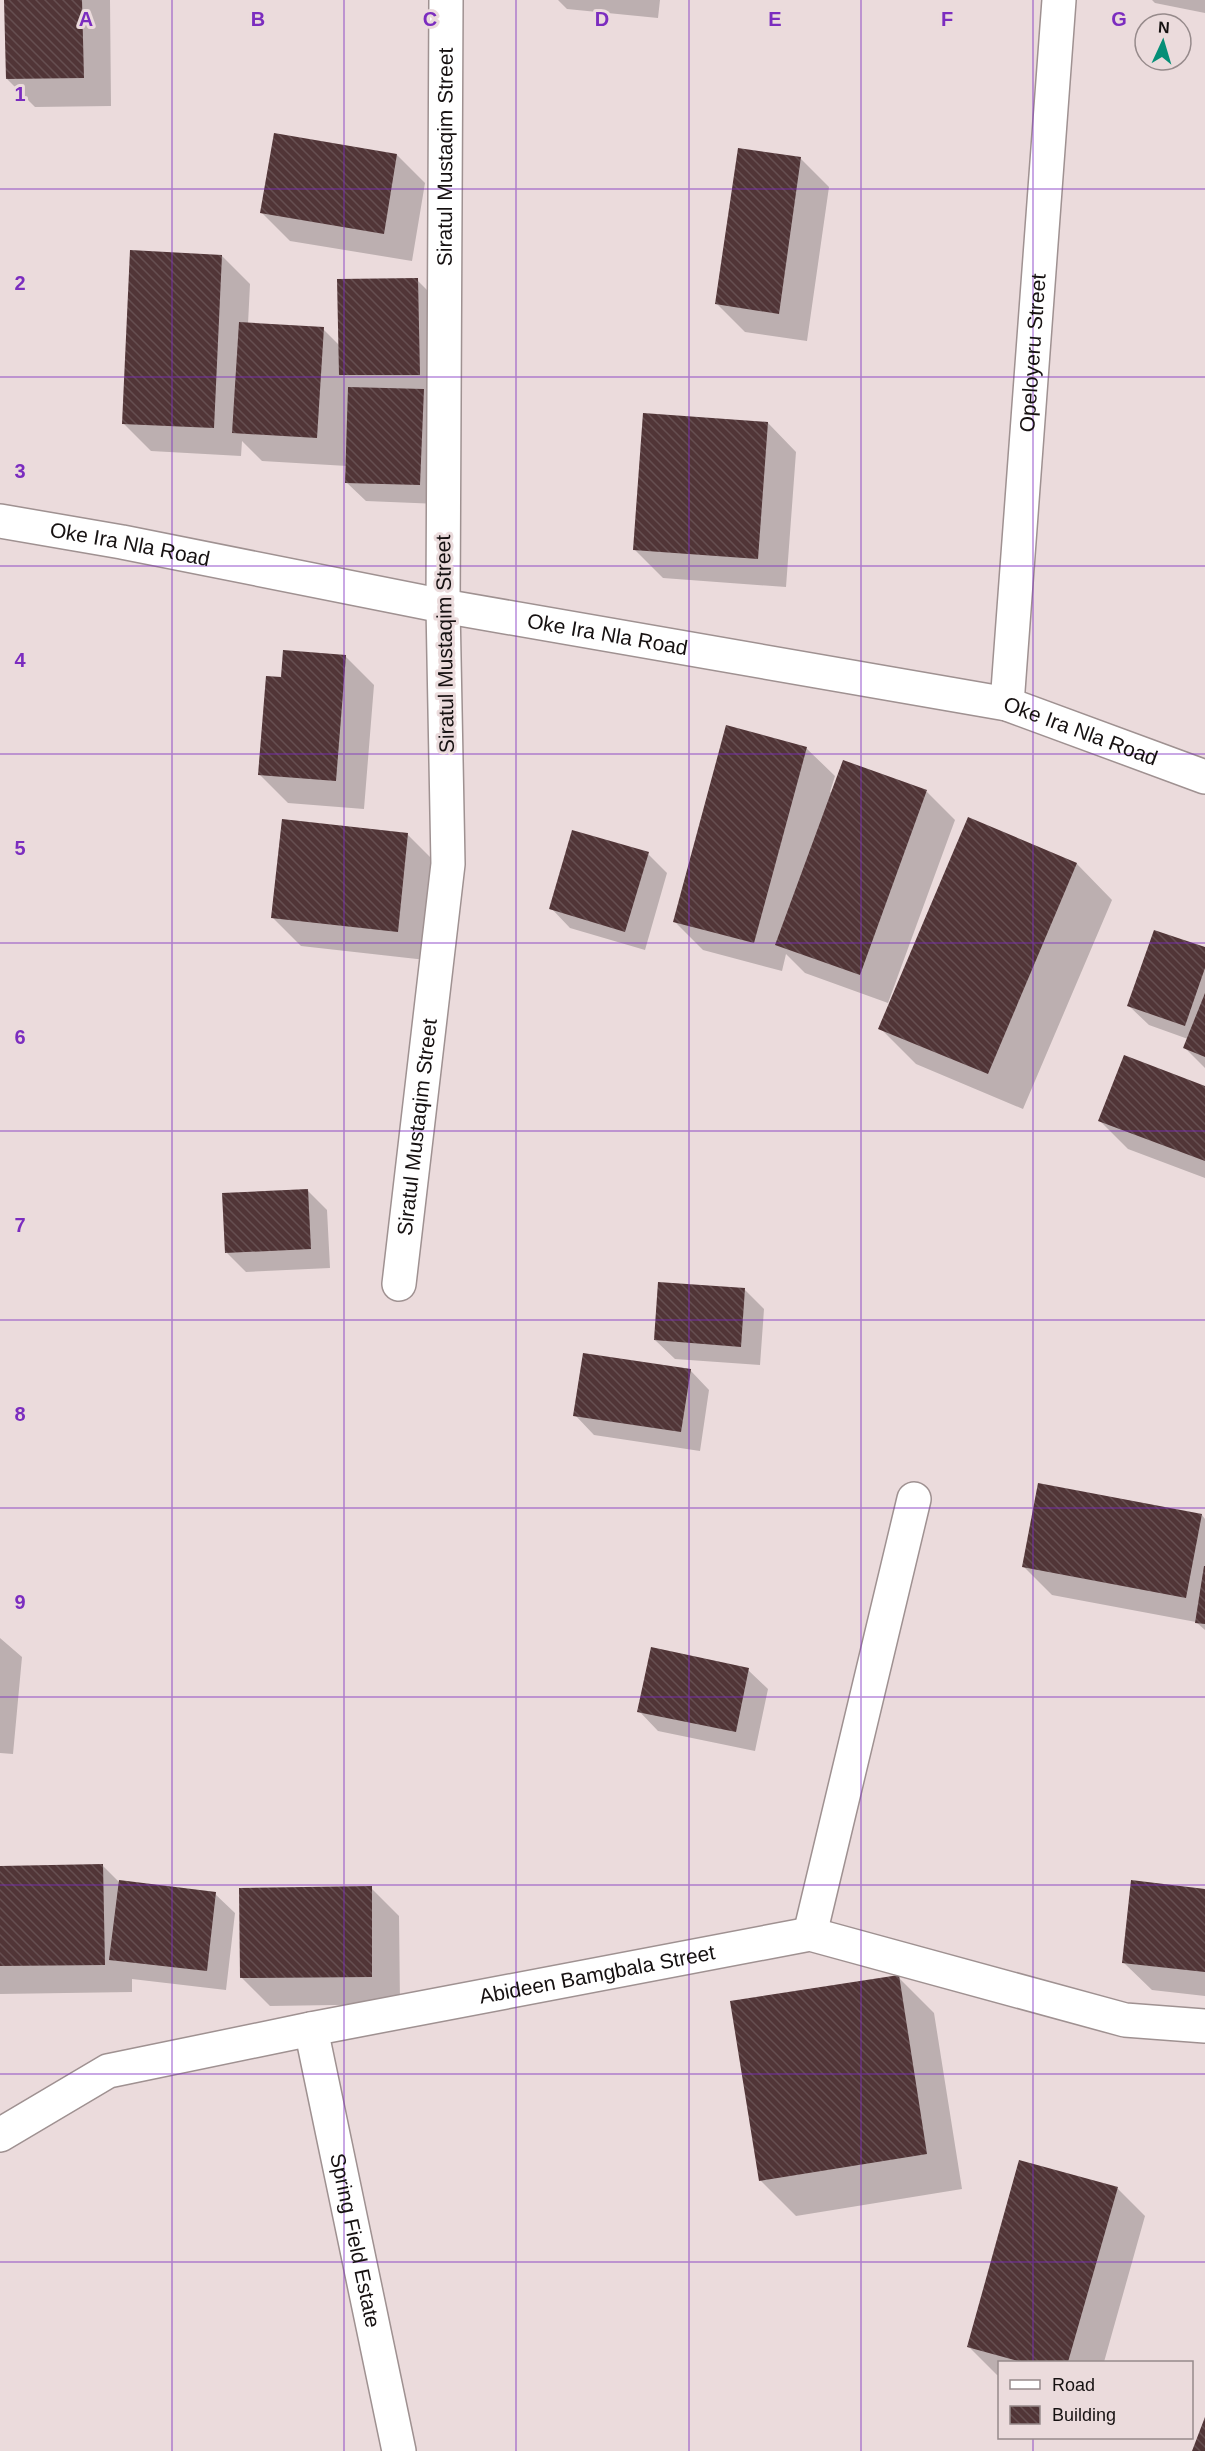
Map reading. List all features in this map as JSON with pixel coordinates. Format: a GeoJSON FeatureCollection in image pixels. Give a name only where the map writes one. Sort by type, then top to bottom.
{"type":"FeatureCollection","features":[{"type":"Feature","properties":{"kind":"street","name":"Siratul Mustaqim Street"},"geometry":{"type":"LineString","coordinates":[[399,1284],[448,864],[443,606],[446,0]]}},
{"type":"Feature","properties":{"kind":"street","name":"Opeloyeru Street"},"geometry":{"type":"LineString","coordinates":[[1007,704],[1059,0]]}},
{"type":"Feature","properties":{"kind":"street","name":"Oke Ira Nla Road"},"geometry":{"type":"LineString","coordinates":[[0,521],[122,542],[443,606],[1007,704],[1205,777]]}},
{"type":"Feature","properties":{"kind":"street"},"geometry":{"type":"LineString","coordinates":[[810,1934],[914,1499]]}},
{"type":"Feature","properties":{"kind":"street","name":"Abideen Bamgbala Street"},"geometry":{"type":"LineString","coordinates":[[0,2135],[108,2071],[311,2029],[810,1934],[1125,2020],[1205,2026]]}},
{"type":"Feature","properties":{"kind":"street","name":"Spring Field Estate"},"geometry":{"type":"LineString","coordinates":[[311,2029],[399,2451]]}},
{"type":"Feature","properties":{"kind":"building"},"geometry":{"type":"Polygon","coordinates":[[[4,0],[82,0],[84,78],[6,79],[4,0]]]}},
{"type":"Feature","properties":{"kind":"building"},"geometry":{"type":"Polygon","coordinates":[[[274,133],[397,154],[384,234],[260,213],[274,133]]]}},
{"type":"Feature","properties":{"kind":"building"},"geometry":{"type":"Polygon","coordinates":[[[738,148],[801,157],[779,314],[715,304],[738,148]]]}},
{"type":"Feature","properties":{"kind":"building"},"geometry":{"type":"Polygon","coordinates":[[[130,250],[222,255],[214,428],[122,424],[130,250]]]}},
{"type":"Feature","properties":{"kind":"building"},"geometry":{"type":"Polygon","coordinates":[[[418,278],[420,375],[339,375],[337,279],[418,278]]]}},
{"type":"Feature","properties":{"kind":"building"},"geometry":{"type":"Polygon","coordinates":[[[239,322],[324,327],[317,438],[232,433],[239,322]]]}},
{"type":"Feature","properties":{"kind":"building"},"geometry":{"type":"Polygon","coordinates":[[[348,387],[424,389],[420,485],[345,483],[348,387]]]}},
{"type":"Feature","properties":{"kind":"building"},"geometry":{"type":"Polygon","coordinates":[[[643,413],[768,422],[758,559],[633,550],[643,413]]]}},
{"type":"Feature","properties":{"kind":"building"},"geometry":{"type":"Polygon","coordinates":[[[283,650],[346,655],[336,781],[258,775],[266,676],[281,677],[283,650]]]}},
{"type":"Feature","properties":{"kind":"building"},"geometry":{"type":"Polygon","coordinates":[[[726,725],[807,747],[754,943],[673,922],[726,725]]]}},
{"type":"Feature","properties":{"kind":"building"},"geometry":{"type":"Polygon","coordinates":[[[843,760],[927,790],[860,975],[775,945],[843,760]]]}},
{"type":"Feature","properties":{"kind":"building"},"geometry":{"type":"Polygon","coordinates":[[[968,817],[1077,863],[988,1074],[878,1029],[968,817]]]}},
{"type":"Feature","properties":{"kind":"building"},"geometry":{"type":"Polygon","coordinates":[[[282,819],[408,833],[398,932],[271,918],[282,819]]]}},
{"type":"Feature","properties":{"kind":"building"},"geometry":{"type":"Polygon","coordinates":[[[572,830],[649,852],[625,932],[549,909],[572,830]]]}},
{"type":"Feature","properties":{"kind":"building"},"geometry":{"type":"Polygon","coordinates":[[[1154,930],[1205,947],[1205,968],[1185,1026],[1127,1006],[1154,930]]]}},
{"type":"Feature","properties":{"kind":"building"},"geometry":{"type":"Polygon","coordinates":[[[1205,993],[1205,1057],[1183,1048],[1205,993]]]}},
{"type":"Feature","properties":{"kind":"building"},"geometry":{"type":"Polygon","coordinates":[[[1124,1055],[1205,1086],[1205,1161],[1098,1121],[1124,1055]]]}},
{"type":"Feature","properties":{"kind":"building"},"geometry":{"type":"Polygon","coordinates":[[[308,1189],[311,1249],[225,1253],[222,1193],[308,1189]]]}},
{"type":"Feature","properties":{"kind":"building"},"geometry":{"type":"Polygon","coordinates":[[[658,1282],[745,1288],[741,1347],[654,1340],[658,1282]]]}},
{"type":"Feature","properties":{"kind":"building"},"geometry":{"type":"Polygon","coordinates":[[[583,1353],[691,1369],[681,1432],[573,1416],[583,1353]]]}},
{"type":"Feature","properties":{"kind":"building"},"geometry":{"type":"Polygon","coordinates":[[[1038,1483],[1202,1514],[1186,1598],[1022,1567],[1038,1483]]]}},
{"type":"Feature","properties":{"kind":"building"},"geometry":{"type":"Polygon","coordinates":[[[1205,1566],[1205,1624],[1195,1623],[1205,1566]]]}},
{"type":"Feature","properties":{"kind":"building"},"geometry":{"type":"Polygon","coordinates":[[[651,1647],[749,1668],[736,1732],[637,1712],[651,1647]]]}},
{"type":"Feature","properties":{"kind":"building"},"geometry":{"type":"Polygon","coordinates":[[[103,1864],[105,1965],[0,1966],[0,1866],[103,1864]]]}},
{"type":"Feature","properties":{"kind":"building"},"geometry":{"type":"Polygon","coordinates":[[[119,1880],[216,1892],[207,1971],[109,1960],[119,1880]]]}},
{"type":"Feature","properties":{"kind":"building"},"geometry":{"type":"Polygon","coordinates":[[[1131,1880],[1205,1889],[1205,1972],[1122,1963],[1131,1880]]]}},
{"type":"Feature","properties":{"kind":"building"},"geometry":{"type":"Polygon","coordinates":[[[372,1886],[372,1977],[240,1978],[239,1888],[372,1886]]]}},
{"type":"Feature","properties":{"kind":"building"},"geometry":{"type":"Polygon","coordinates":[[[899,1975],[927,2154],[759,2181],[730,2001],[899,1975]]]}},
{"type":"Feature","properties":{"kind":"building"},"geometry":{"type":"Polygon","coordinates":[[[1019,2160],[1118,2187],[1068,2361],[1018,2361],[967,2347],[1019,2160]]]}},
{"type":"Feature","properties":{"kind":"building"},"geometry":{"type":"Polygon","coordinates":[[[1205,2417],[1205,2451],[1192,2451],[1205,2417]]]}}]}
